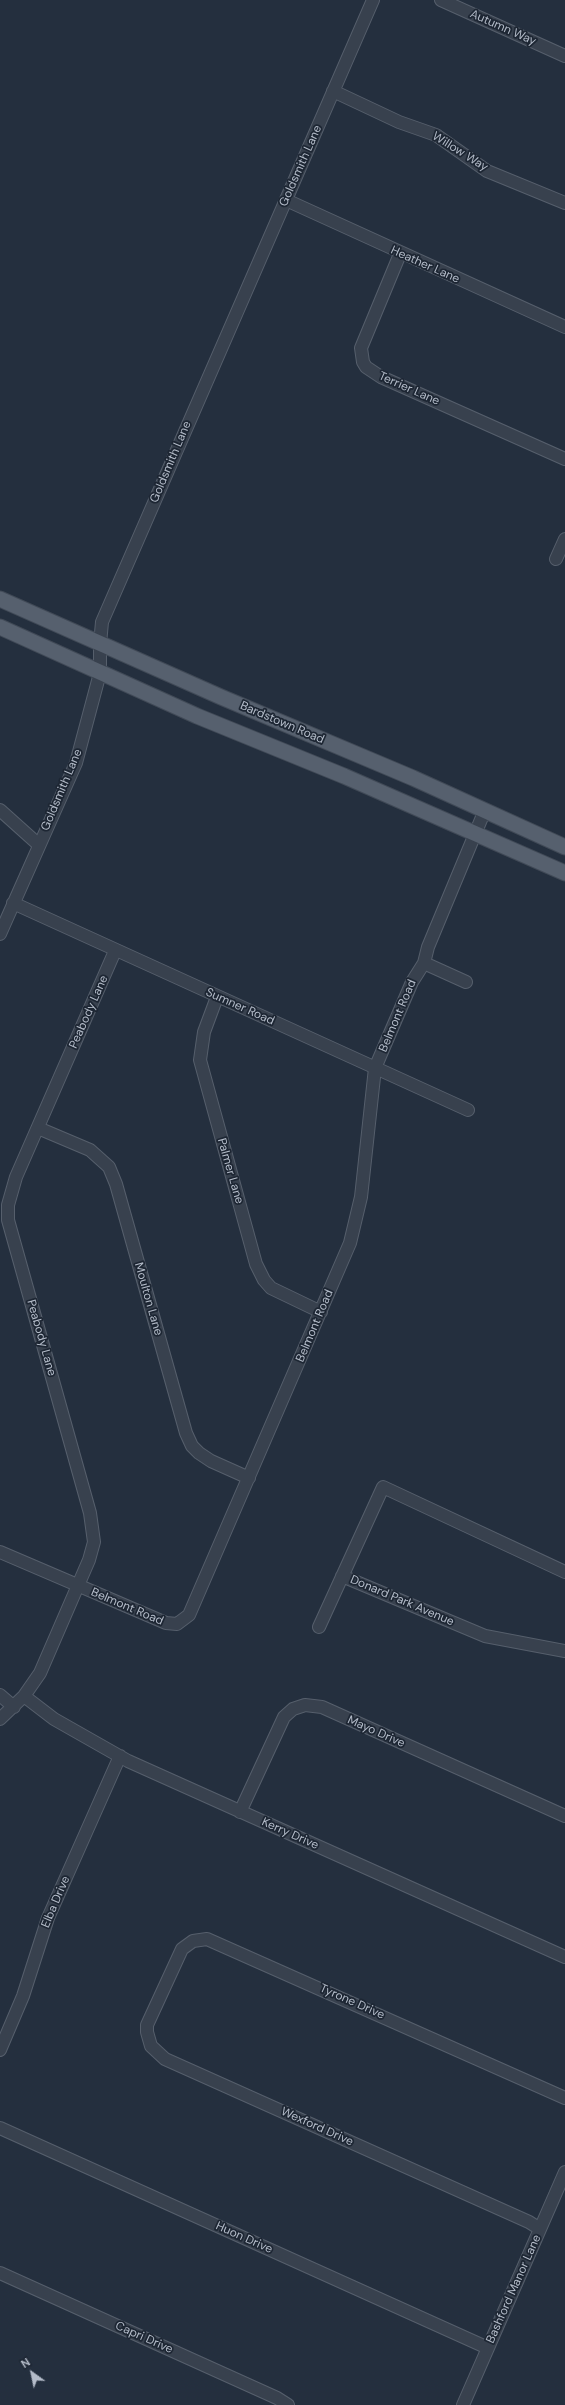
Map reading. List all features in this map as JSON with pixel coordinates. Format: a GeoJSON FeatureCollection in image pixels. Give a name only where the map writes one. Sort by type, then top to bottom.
{"type":"FeatureCollection","features":[{"type":"Feature","properties":{"kind":"main road","name":"Bardstown Road"},"geometry":{"type":"LineString","coordinates":[[0,599],[565,846]]}},
{"type":"Feature","properties":{"kind":"main road"},"geometry":{"type":"LineString","coordinates":[[0,627],[100,673],[322,767],[565,873]]}},
{"type":"Feature","properties":{"kind":"main road"},"geometry":{"type":"LineString","coordinates":[[322,767],[338,746]]}},
{"type":"Feature","properties":{"kind":"street","name":"Goldsmith Lane"},"geometry":{"type":"LineString","coordinates":[[0,934],[76,763],[100,673],[102,622],[373,0]]}},
{"type":"Feature","properties":{"kind":"street","name":"Autumn Way"},"geometry":{"type":"LineString","coordinates":[[442,0],[565,56]]}},
{"type":"Feature","properties":{"kind":"street","name":"Willow Way"},"geometry":{"type":"LineString","coordinates":[[333,91],[399,122],[436,135],[487,171],[565,203]]}},
{"type":"Feature","properties":{"kind":"street","name":"Heather Lane"},"geometry":{"type":"LineString","coordinates":[[286,200],[400,254],[565,327]]}},
{"type":"Feature","properties":{"kind":"street","name":"Terrier Lane"},"geometry":{"type":"LineString","coordinates":[[400,254],[361,348],[363,362],[366,367],[381,377],[565,459]]}},
{"type":"Feature","properties":{"kind":"street"},"geometry":{"type":"LineString","coordinates":[[556,559],[565,539]]}},
{"type":"Feature","properties":{"kind":"street"},"geometry":{"type":"LineString","coordinates":[[0,810],[39,845]]}},
{"type":"Feature","properties":{"kind":"street","name":"Belmont Road"},"geometry":{"type":"LineString","coordinates":[[0,1552],[166,1623],[181,1622],[192,1610],[321,1312],[355,1226],[361,1197],[375,1068],[412,982],[424,963],[428,947],[485,810]]}},
{"type":"Feature","properties":{"kind":"street","name":"Sumner Road"},"geometry":{"type":"LineString","coordinates":[[13,903],[115,951],[468,1110]]}},
{"type":"Feature","properties":{"kind":"street","name":"Peabody Lane"},"geometry":{"type":"LineString","coordinates":[[0,1719],[24,1696],[47,1660],[92,1549],[93,1527],[8,1212],[12,1187],[115,951]]}},
{"type":"Feature","properties":{"kind":"street"},"geometry":{"type":"LineString","coordinates":[[424,963],[466,982]]}},
{"type":"Feature","properties":{"kind":"street","name":"Palmer Lane"},"geometry":{"type":"LineString","coordinates":[[217,997],[204,1032],[200,1060],[256,1264],[264,1280],[271,1288],[321,1312]]}},
{"type":"Feature","properties":{"kind":"street","name":"Moulton Lane"},"geometry":{"type":"LineString","coordinates":[[38,1128],[90,1150],[109,1168],[116,1184],[186,1433],[192,1446],[199,1453],[211,1461],[249,1478]]}},
{"type":"Feature","properties":{"kind":"street","name":"Donard Park Avenue"},"geometry":{"type":"LineString","coordinates":[[565,1572],[383,1487],[342,1576],[485,1636],[565,1651]]}},
{"type":"Feature","properties":{"kind":"street"},"geometry":{"type":"LineString","coordinates":[[319,1627],[342,1576]]}},
{"type":"Feature","properties":{"kind":"street"},"geometry":{"type":"LineString","coordinates":[[0,1695],[14,1707]]}},
{"type":"Feature","properties":{"kind":"street","name":"Kerry Drive"},"geometry":{"type":"LineString","coordinates":[[24,1696],[54,1718],[120,1756],[240,1812],[565,1957]]}},
{"type":"Feature","properties":{"kind":"street","name":"Mayo Drive"},"geometry":{"type":"LineString","coordinates":[[240,1812],[284,1717],[293,1709],[305,1704],[322,1707],[565,1816]]}},
{"type":"Feature","properties":{"kind":"street","name":"Elba Drive"},"geometry":{"type":"LineString","coordinates":[[0,2050],[23,1996],[48,1918],[120,1756]]}},
{"type":"Feature","properties":{"kind":"street","name":"Tyrone Drive"},"geometry":{"type":"LineString","coordinates":[[162,1991],[178,1955],[187,1944],[200,1939],[214,1941],[565,2098]]}},
{"type":"Feature","properties":{"kind":"street","name":"Wexford Drive"},"geometry":{"type":"LineString","coordinates":[[162,1991],[150,2017],[147,2032],[151,2046],[159,2055],[528,2222],[540,2229]]}},
{"type":"Feature","properties":{"kind":"street","name":"Huon Drive"},"geometry":{"type":"LineString","coordinates":[[0,2128],[488,2348]]}},
{"type":"Feature","properties":{"kind":"street","name":"Bashford Manor Lane"},"geometry":{"type":"LineString","coordinates":[[463,2405],[565,2172]]}},
{"type":"Feature","properties":{"kind":"street","name":"Capri Drive"},"geometry":{"type":"LineString","coordinates":[[0,2274],[277,2398],[288,2405]]}}]}
